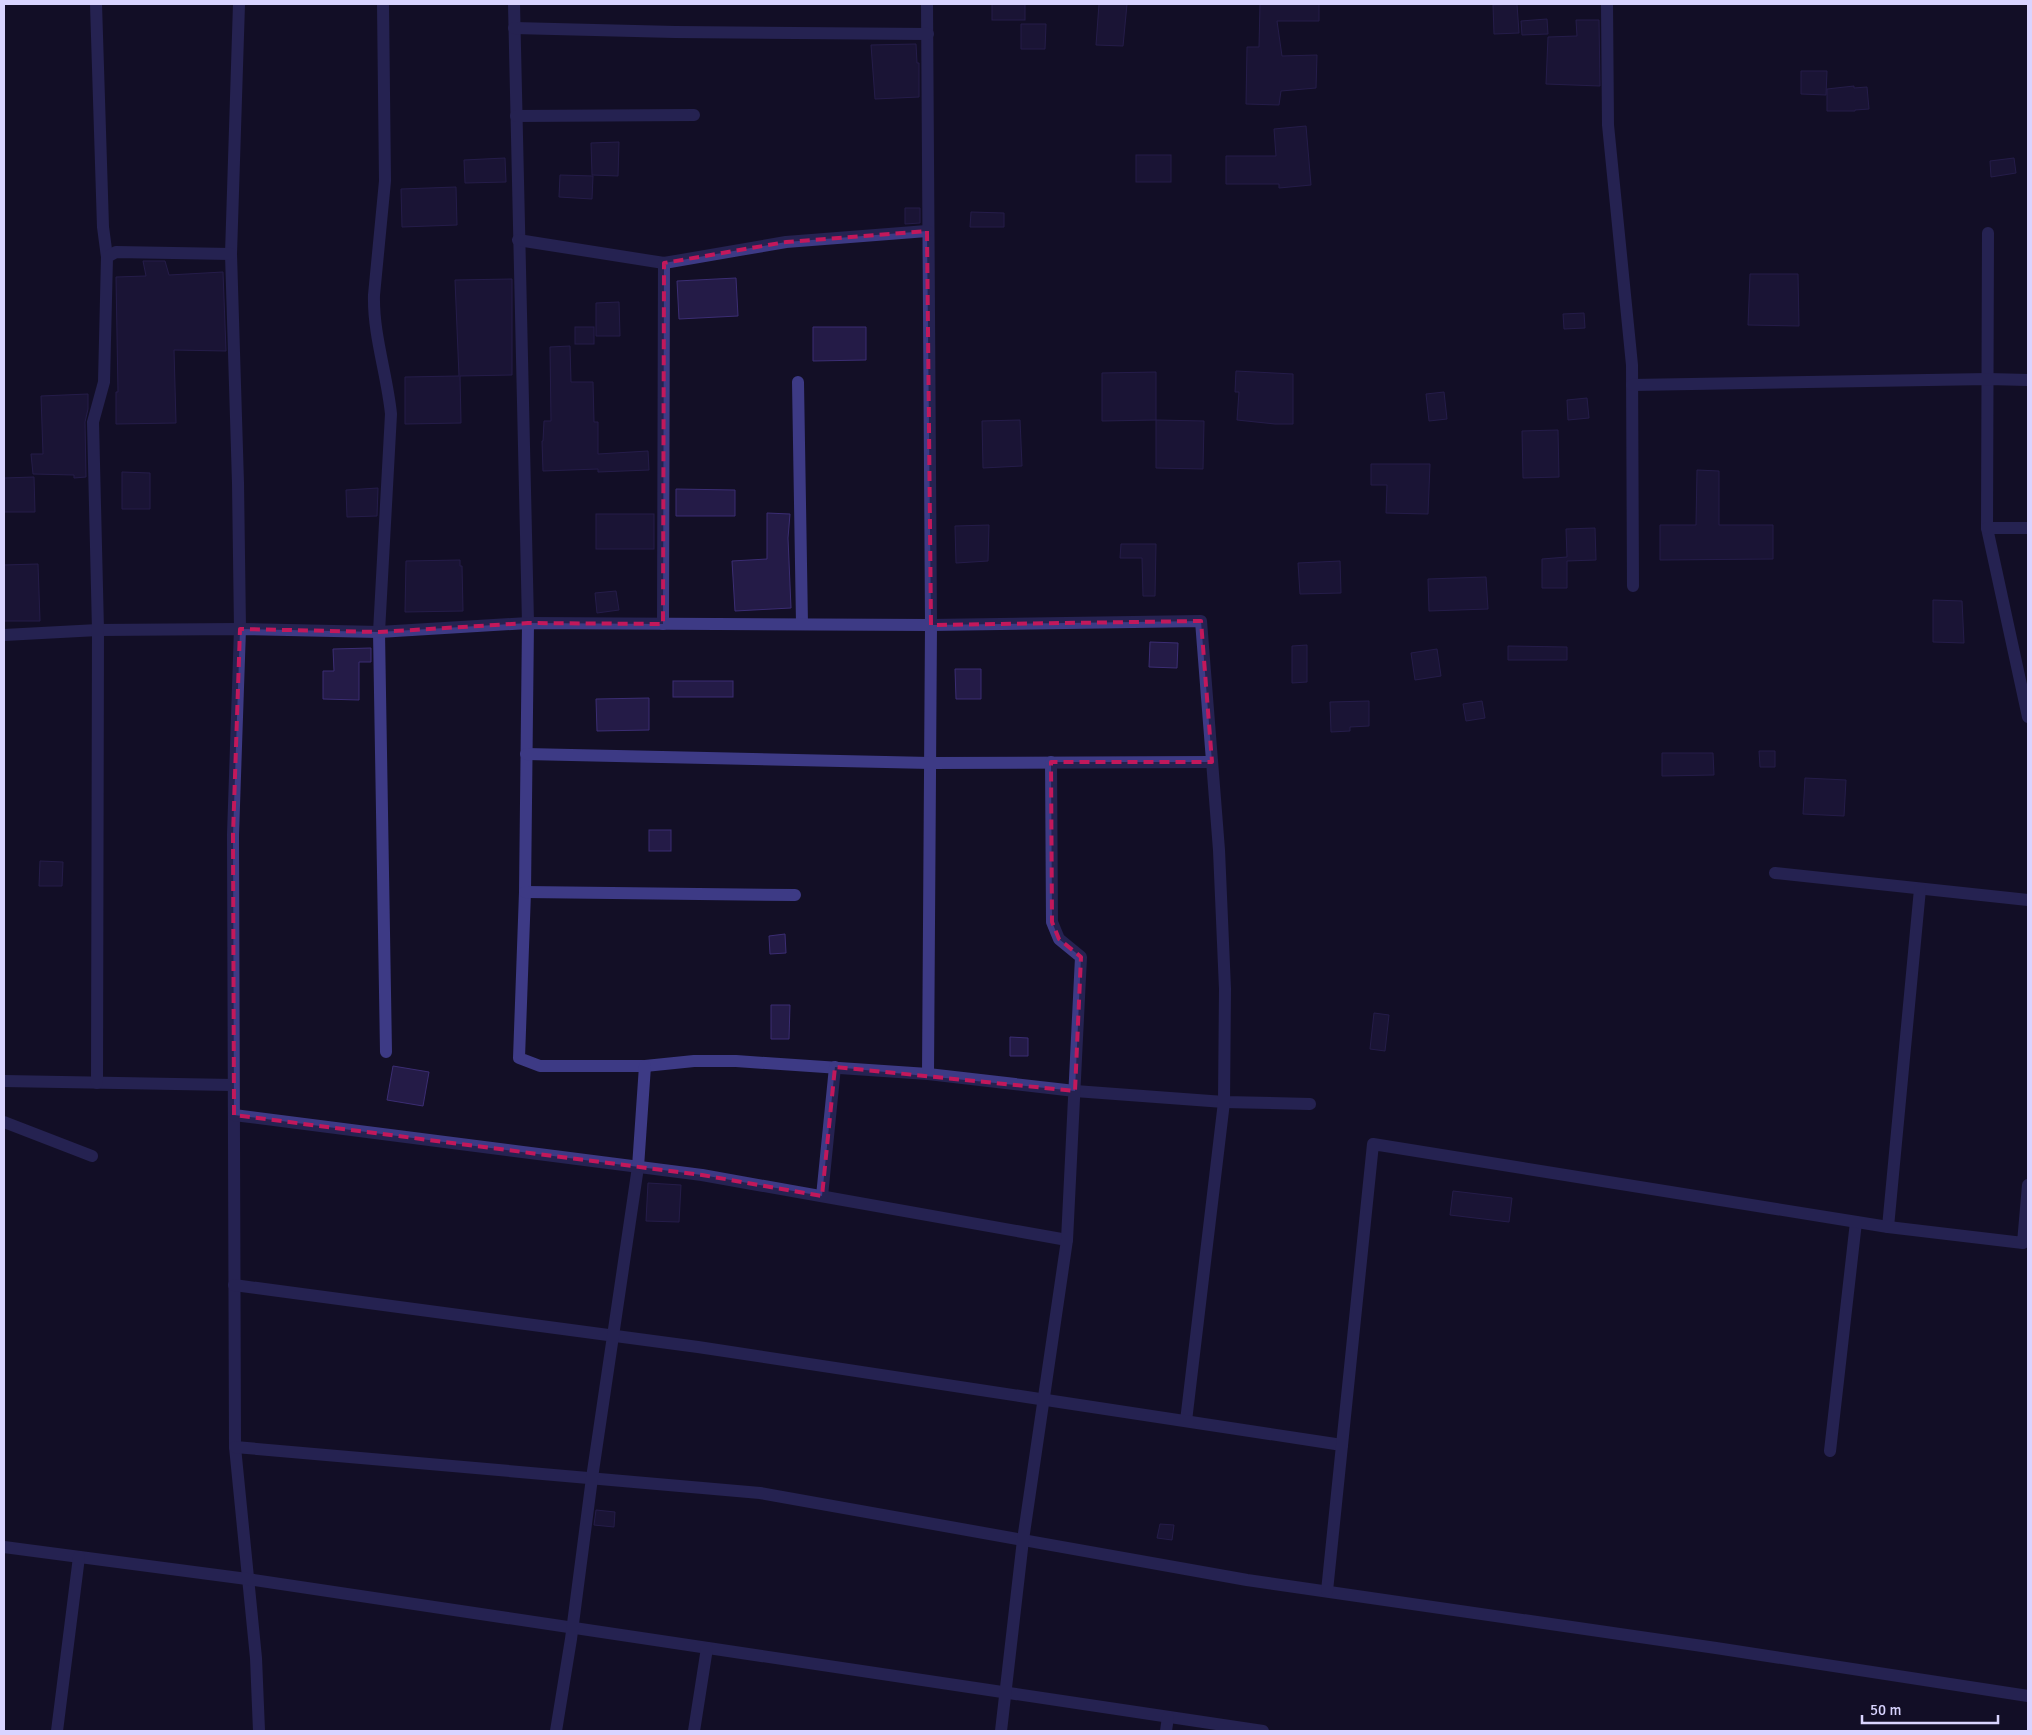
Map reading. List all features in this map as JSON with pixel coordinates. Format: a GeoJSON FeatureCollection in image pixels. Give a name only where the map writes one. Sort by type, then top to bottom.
{"type":"FeatureCollection","features":[{"type":"Feature","properties":{"kind":"street"},"geometry":{"type":"LineString","coordinates":[[96,4],[103,227],[107,257],[104,382],[93,422],[98,630],[97,1083]]}},
{"type":"Feature","properties":{"kind":"street"},"geometry":{"type":"LineString","coordinates":[[239,4],[231,254],[238,483],[240,629],[233,835],[235,1448],[256,1658],[259,1731]]}},
{"type":"Feature","properties":{"kind":"street"},"geometry":{"type":"LineString","coordinates":[[383,4],[385,181],[374,295],[374,314],[388,386],[391,414],[380,632],[386,1052]]}},
{"type":"Feature","properties":{"kind":"street"},"geometry":{"type":"LineString","coordinates":[[514,4],[528,623],[524,892],[519,1058],[540,1066],[645,1066],[694,1061],[736,1061],[928,1074],[1075,1091],[1224,1102],[1310,1104]]}},
{"type":"Feature","properties":{"kind":"street"},"geometry":{"type":"LineString","coordinates":[[927,4],[931,625],[928,1074]]}},
{"type":"Feature","properties":{"kind":"street"},"geometry":{"type":"LineString","coordinates":[[1606,4],[1608,125],[1632,365],[1633,586]]}},
{"type":"Feature","properties":{"kind":"street"},"geometry":{"type":"LineString","coordinates":[[514,28],[674,32],[928,34]]}},
{"type":"Feature","properties":{"kind":"street"},"geometry":{"type":"LineString","coordinates":[[516,116],[694,116]]}},
{"type":"Feature","properties":{"kind":"street"},"geometry":{"type":"LineString","coordinates":[[518,240],[664,263],[786,242],[927,232]]}},
{"type":"Feature","properties":{"kind":"street"},"geometry":{"type":"LineString","coordinates":[[1988,233],[1987,528],[2028,717]]}},
{"type":"Feature","properties":{"kind":"street"},"geometry":{"type":"LineString","coordinates":[[107,257],[116,252],[231,254]]}},
{"type":"Feature","properties":{"kind":"street"},"geometry":{"type":"LineString","coordinates":[[663,624],[664,263]]}},
{"type":"Feature","properties":{"kind":"street"},"geometry":{"type":"LineString","coordinates":[[1632,385],[1988,379],[2028,380]]}},
{"type":"Feature","properties":{"kind":"street"},"geometry":{"type":"LineString","coordinates":[[798,382],[802,624]]}},
{"type":"Feature","properties":{"kind":"street"},"geometry":{"type":"LineString","coordinates":[[1987,528],[2028,528]]}},
{"type":"Feature","properties":{"kind":"street"},"geometry":{"type":"LineString","coordinates":[[4,635],[98,630],[240,629],[380,632],[528,623],[931,625],[1201,621],[1219,850],[1225,989],[1224,1102],[1186,1421]]}},
{"type":"Feature","properties":{"kind":"street"},"geometry":{"type":"LineString","coordinates":[[526,754],[930,763],[1212,762]]}},
{"type":"Feature","properties":{"kind":"street"},"geometry":{"type":"LineString","coordinates":[[1001,1731],[1023,1540],[1067,1240],[1075,1091],[1081,957],[1058,938],[1052,922],[1051,762]]}},
{"type":"Feature","properties":{"kind":"street"},"geometry":{"type":"LineString","coordinates":[[1775,873],[2028,900]]}},
{"type":"Feature","properties":{"kind":"street"},"geometry":{"type":"LineString","coordinates":[[1888,1227],[1920,889]]}},
{"type":"Feature","properties":{"kind":"street"},"geometry":{"type":"LineString","coordinates":[[524,892],[795,894]]}},
{"type":"Feature","properties":{"kind":"street"},"geometry":{"type":"LineString","coordinates":[[556,1731],[638,1167],[645,1066]]}},
{"type":"Feature","properties":{"kind":"street"},"geometry":{"type":"LineString","coordinates":[[822,1196],[835,1067]]}},
{"type":"Feature","properties":{"kind":"street"},"geometry":{"type":"LineString","coordinates":[[4,1081],[234,1085]]}},
{"type":"Feature","properties":{"kind":"street"},"geometry":{"type":"LineString","coordinates":[[234,1115],[702,1175],[1067,1240]]}},
{"type":"Feature","properties":{"kind":"street"},"geometry":{"type":"LineString","coordinates":[[4,1122],[92,1156]]}},
{"type":"Feature","properties":{"kind":"street"},"geometry":{"type":"LineString","coordinates":[[1327,1591],[1373,1144],[1888,1227],[2022,1243],[2028,1185]]}},
{"type":"Feature","properties":{"kind":"street"},"geometry":{"type":"LineString","coordinates":[[1830,1452],[1856,1222]]}},
{"type":"Feature","properties":{"kind":"street"},"geometry":{"type":"LineString","coordinates":[[234,1285],[613,1336],[1342,1445]]}},
{"type":"Feature","properties":{"kind":"street"},"geometry":{"type":"LineString","coordinates":[[235,1448],[760,1493],[1237,1578],[2028,1696]]}},
{"type":"Feature","properties":{"kind":"street"},"geometry":{"type":"LineString","coordinates":[[4,1547],[248,1578],[1263,1731]]}},
{"type":"Feature","properties":{"kind":"street"},"geometry":{"type":"LineString","coordinates":[[57,1731],[79,1557]]}},
{"type":"Feature","properties":{"kind":"street"},"geometry":{"type":"LineString","coordinates":[[694,1731],[707,1648]]}},
{"type":"Feature","properties":{"kind":"street"},"geometry":{"type":"LineString","coordinates":[[1166,1731],[1168,1717]]}},
{"type":"Feature","properties":{"kind":"highlighted area"},"geometry":{"type":"Polygon","coordinates":[[[927,231],[931,625],[1201,621],[1212,762],[1051,762],[1052,922],[1059,939],[1081,957],[1075,1091],[835,1067],[822,1196],[702,1175],[234,1115],[233,835],[240,629],[379,632],[528,623],[663,624],[664,263],[786,242],[927,231]]]}},
{"type":"Feature","properties":{"kind":"building"},"geometry":{"type":"Polygon","coordinates":[[[992,4],[1025,4],[1025,20],[992,20],[992,4]]]}},
{"type":"Feature","properties":{"kind":"building"},"geometry":{"type":"Polygon","coordinates":[[[1099,4],[1127,4],[1123,46],[1096,45],[1099,4]]]}},
{"type":"Feature","properties":{"kind":"building"},"geometry":{"type":"Polygon","coordinates":[[[1260,4],[1319,4],[1319,21],[1277,21],[1282,56],[1317,55],[1316,88],[1281,91],[1279,105],[1246,104],[1247,47],[1259,47],[1260,4]]]}},
{"type":"Feature","properties":{"kind":"building"},"geometry":{"type":"Polygon","coordinates":[[[1517,4],[1519,33],[1494,34],[1493,5],[1517,4]]]}},
{"type":"Feature","properties":{"kind":"building"},"geometry":{"type":"Polygon","coordinates":[[[1547,19],[1548,34],[1522,35],[1521,21],[1547,19]]]}},
{"type":"Feature","properties":{"kind":"building"},"geometry":{"type":"Polygon","coordinates":[[[1576,20],[1599,20],[1600,86],[1546,84],[1548,37],[1577,36],[1576,20]]]}},
{"type":"Feature","properties":{"kind":"building"},"geometry":{"type":"Polygon","coordinates":[[[1021,24],[1046,24],[1045,49],[1021,49],[1021,24]]]}},
{"type":"Feature","properties":{"kind":"building"},"geometry":{"type":"Polygon","coordinates":[[[916,44],[917,63],[919,63],[919,97],[875,99],[871,45],[916,44]]]}},
{"type":"Feature","properties":{"kind":"building"},"geometry":{"type":"Polygon","coordinates":[[[1801,71],[1827,71],[1826,95],[1801,94],[1801,71]]]}},
{"type":"Feature","properties":{"kind":"building"},"geometry":{"type":"Polygon","coordinates":[[[1854,86],[1854,88],[1867,87],[1869,109],[1827,111],[1827,89],[1854,86]]]}},
{"type":"Feature","properties":{"kind":"building"},"geometry":{"type":"Polygon","coordinates":[[[1306,126],[1311,185],[1279,188],[1279,184],[1226,184],[1226,156],[1276,156],[1274,129],[1306,126]]]}},
{"type":"Feature","properties":{"kind":"building"},"geometry":{"type":"Polygon","coordinates":[[[619,142],[618,176],[592,175],[591,143],[619,142]]]}},
{"type":"Feature","properties":{"kind":"building"},"geometry":{"type":"Polygon","coordinates":[[[1136,155],[1171,155],[1171,182],[1136,182],[1136,155]]]}},
{"type":"Feature","properties":{"kind":"building"},"geometry":{"type":"Polygon","coordinates":[[[505,158],[506,182],[465,183],[464,160],[505,158]]]}},
{"type":"Feature","properties":{"kind":"building"},"geometry":{"type":"Polygon","coordinates":[[[2014,158],[2016,173],[1991,177],[1990,161],[2014,158]]]}},
{"type":"Feature","properties":{"kind":"building"},"geometry":{"type":"Polygon","coordinates":[[[560,175],[593,176],[592,199],[559,197],[560,175]]]}},
{"type":"Feature","properties":{"kind":"building"},"geometry":{"type":"Polygon","coordinates":[[[456,187],[457,225],[402,227],[401,189],[456,187]]]}},
{"type":"Feature","properties":{"kind":"building"},"geometry":{"type":"Polygon","coordinates":[[[905,208],[920,208],[920,223],[905,224],[905,208]]]}},
{"type":"Feature","properties":{"kind":"building"},"geometry":{"type":"Polygon","coordinates":[[[971,212],[1004,213],[1004,227],[970,227],[971,212]]]}},
{"type":"Feature","properties":{"kind":"building"},"geometry":{"type":"Polygon","coordinates":[[[143,261],[165,261],[169,275],[223,272],[226,351],[174,350],[176,423],[116,424],[116,392],[118,392],[116,277],[146,276],[143,261]]]}},
{"type":"Feature","properties":{"kind":"building"},"geometry":{"type":"Polygon","coordinates":[[[1750,274],[1798,274],[1799,326],[1748,325],[1750,274]]]}},
{"type":"Feature","properties":{"kind":"building"},"geometry":{"type":"Polygon","coordinates":[[[736,278],[738,316],[679,319],[677,281],[736,278]]]}},
{"type":"Feature","properties":{"kind":"building"},"geometry":{"type":"Polygon","coordinates":[[[512,279],[512,375],[460,376],[461,423],[405,424],[405,377],[459,376],[455,280],[512,279]]]}},
{"type":"Feature","properties":{"kind":"building"},"geometry":{"type":"Polygon","coordinates":[[[619,302],[620,336],[596,336],[596,303],[619,302]]]}},
{"type":"Feature","properties":{"kind":"building"},"geometry":{"type":"Polygon","coordinates":[[[1584,313],[1585,328],[1564,329],[1563,314],[1584,313]]]}},
{"type":"Feature","properties":{"kind":"building"},"geometry":{"type":"Polygon","coordinates":[[[575,327],[594,327],[594,344],[575,344],[575,327]]]}},
{"type":"Feature","properties":{"kind":"building"},"geometry":{"type":"Polygon","coordinates":[[[813,327],[866,327],[866,360],[813,361],[813,327]]]}},
{"type":"Feature","properties":{"kind":"building"},"geometry":{"type":"Polygon","coordinates":[[[570,346],[571,382],[593,382],[594,422],[598,422],[598,454],[648,451],[649,470],[598,472],[598,469],[543,471],[542,441],[544,421],[551,421],[550,347],[570,346]]]}},
{"type":"Feature","properties":{"kind":"building"},"geometry":{"type":"Polygon","coordinates":[[[1236,371],[1293,374],[1293,424],[1237,420],[1239,392],[1235,392],[1236,371]]]}},
{"type":"Feature","properties":{"kind":"building"},"geometry":{"type":"Polygon","coordinates":[[[1156,372],[1156,420],[1102,421],[1102,373],[1156,372]]]}},
{"type":"Feature","properties":{"kind":"building"},"geometry":{"type":"Polygon","coordinates":[[[1444,392],[1447,419],[1429,421],[1426,394],[1444,392]]]}},
{"type":"Feature","properties":{"kind":"building"},"geometry":{"type":"Polygon","coordinates":[[[88,394],[88,409],[85,422],[86,477],[74,478],[74,475],[33,474],[31,454],[43,454],[41,396],[88,394]]]}},
{"type":"Feature","properties":{"kind":"building"},"geometry":{"type":"Polygon","coordinates":[[[1587,398],[1589,418],[1568,420],[1567,400],[1587,398]]]}},
{"type":"Feature","properties":{"kind":"building"},"geometry":{"type":"Polygon","coordinates":[[[1020,420],[1022,466],[983,468],[982,421],[1020,420]]]}},
{"type":"Feature","properties":{"kind":"building"},"geometry":{"type":"Polygon","coordinates":[[[1156,420],[1204,421],[1203,469],[1156,468],[1156,420]]]}},
{"type":"Feature","properties":{"kind":"building"},"geometry":{"type":"Polygon","coordinates":[[[1558,430],[1559,477],[1523,478],[1522,431],[1558,430]]]}},
{"type":"Feature","properties":{"kind":"building"},"geometry":{"type":"Polygon","coordinates":[[[1371,464],[1430,464],[1428,514],[1386,513],[1387,485],[1371,485],[1371,464]]]}},
{"type":"Feature","properties":{"kind":"building"},"geometry":{"type":"Polygon","coordinates":[[[1697,470],[1719,471],[1719,525],[1773,525],[1773,559],[1660,560],[1660,525],[1696,525],[1697,470]]]}},
{"type":"Feature","properties":{"kind":"building"},"geometry":{"type":"Polygon","coordinates":[[[122,472],[150,473],[150,509],[122,509],[122,472]]]}},
{"type":"Feature","properties":{"kind":"building"},"geometry":{"type":"Polygon","coordinates":[[[34,477],[35,512],[4,512],[4,478],[34,477]]]}},
{"type":"Feature","properties":{"kind":"building"},"geometry":{"type":"Polygon","coordinates":[[[378,488],[377,516],[347,517],[346,490],[378,488]]]}},
{"type":"Feature","properties":{"kind":"building"},"geometry":{"type":"Polygon","coordinates":[[[676,489],[735,490],[735,516],[676,516],[676,489]]]}},
{"type":"Feature","properties":{"kind":"building"},"geometry":{"type":"Polygon","coordinates":[[[767,513],[790,514],[788,538],[791,608],[735,611],[732,561],[767,559],[767,513]]]}},
{"type":"Feature","properties":{"kind":"building"},"geometry":{"type":"Polygon","coordinates":[[[596,514],[654,514],[654,549],[596,549],[596,514]]]}},
{"type":"Feature","properties":{"kind":"building"},"geometry":{"type":"Polygon","coordinates":[[[989,525],[988,561],[956,563],[955,526],[989,525]]]}},
{"type":"Feature","properties":{"kind":"building"},"geometry":{"type":"Polygon","coordinates":[[[1595,528],[1596,560],[1567,561],[1567,588],[1542,588],[1542,559],[1567,557],[1566,529],[1595,528]]]}},
{"type":"Feature","properties":{"kind":"building"},"geometry":{"type":"Polygon","coordinates":[[[1121,544],[1156,544],[1155,596],[1143,596],[1142,558],[1120,558],[1121,544]]]}},
{"type":"Feature","properties":{"kind":"building"},"geometry":{"type":"Polygon","coordinates":[[[460,560],[460,566],[462,566],[463,611],[405,612],[406,561],[460,560]]]}},
{"type":"Feature","properties":{"kind":"building"},"geometry":{"type":"Polygon","coordinates":[[[1340,561],[1341,593],[1300,594],[1298,563],[1340,561]]]}},
{"type":"Feature","properties":{"kind":"building"},"geometry":{"type":"Polygon","coordinates":[[[38,564],[40,621],[4,621],[4,565],[38,564]]]}},
{"type":"Feature","properties":{"kind":"building"},"geometry":{"type":"Polygon","coordinates":[[[1486,577],[1488,609],[1429,611],[1428,579],[1486,577]]]}},
{"type":"Feature","properties":{"kind":"building"},"geometry":{"type":"Polygon","coordinates":[[[616,591],[619,610],[597,613],[595,593],[616,591]]]}},
{"type":"Feature","properties":{"kind":"building"},"geometry":{"type":"Polygon","coordinates":[[[1933,600],[1962,601],[1964,643],[1933,642],[1933,600]]]}},
{"type":"Feature","properties":{"kind":"building"},"geometry":{"type":"Polygon","coordinates":[[[1150,642],[1178,643],[1177,668],[1149,667],[1150,642]]]}},
{"type":"Feature","properties":{"kind":"building"},"geometry":{"type":"Polygon","coordinates":[[[1307,645],[1307,682],[1292,683],[1292,646],[1307,645]]]}},
{"type":"Feature","properties":{"kind":"building"},"geometry":{"type":"Polygon","coordinates":[[[1508,646],[1567,647],[1567,660],[1508,660],[1508,646]]]}},
{"type":"Feature","properties":{"kind":"building"},"geometry":{"type":"Polygon","coordinates":[[[371,648],[371,662],[359,662],[359,700],[323,699],[323,671],[334,671],[333,649],[371,648]]]}},
{"type":"Feature","properties":{"kind":"building"},"geometry":{"type":"Polygon","coordinates":[[[1437,649],[1441,676],[1415,680],[1411,653],[1437,649]]]}},
{"type":"Feature","properties":{"kind":"building"},"geometry":{"type":"Polygon","coordinates":[[[955,669],[981,669],[981,699],[956,699],[955,669]]]}},
{"type":"Feature","properties":{"kind":"building"},"geometry":{"type":"Polygon","coordinates":[[[673,681],[733,681],[733,697],[673,697],[673,681]]]}},
{"type":"Feature","properties":{"kind":"building"},"geometry":{"type":"Polygon","coordinates":[[[649,698],[649,730],[597,731],[596,699],[649,698]]]}},
{"type":"Feature","properties":{"kind":"building"},"geometry":{"type":"Polygon","coordinates":[[[1369,701],[1369,726],[1350,727],[1350,731],[1331,732],[1330,702],[1369,701]]]}},
{"type":"Feature","properties":{"kind":"building"},"geometry":{"type":"Polygon","coordinates":[[[1482,701],[1485,718],[1466,721],[1463,704],[1482,701]]]}},
{"type":"Feature","properties":{"kind":"building"},"geometry":{"type":"Polygon","coordinates":[[[1759,751],[1775,751],[1775,767],[1760,767],[1759,751]]]}},
{"type":"Feature","properties":{"kind":"building"},"geometry":{"type":"Polygon","coordinates":[[[1662,753],[1713,753],[1714,775],[1662,776],[1662,753]]]}},
{"type":"Feature","properties":{"kind":"building"},"geometry":{"type":"Polygon","coordinates":[[[1805,778],[1846,780],[1844,816],[1803,814],[1805,778]]]}},
{"type":"Feature","properties":{"kind":"building"},"geometry":{"type":"Polygon","coordinates":[[[649,830],[671,830],[671,851],[649,851],[649,830]]]}},
{"type":"Feature","properties":{"kind":"building"},"geometry":{"type":"Polygon","coordinates":[[[40,861],[63,862],[62,886],[39,886],[40,861]]]}},
{"type":"Feature","properties":{"kind":"building"},"geometry":{"type":"Polygon","coordinates":[[[785,934],[786,953],[770,954],[769,936],[785,934]]]}},
{"type":"Feature","properties":{"kind":"building"},"geometry":{"type":"Polygon","coordinates":[[[771,1005],[790,1005],[789,1039],[771,1039],[771,1005]]]}},
{"type":"Feature","properties":{"kind":"building"},"geometry":{"type":"Polygon","coordinates":[[[1374,1013],[1389,1015],[1385,1051],[1370,1049],[1374,1013]]]}},
{"type":"Feature","properties":{"kind":"building"},"geometry":{"type":"Polygon","coordinates":[[[1010,1037],[1028,1038],[1028,1056],[1010,1056],[1010,1037]]]}},
{"type":"Feature","properties":{"kind":"building"},"geometry":{"type":"Polygon","coordinates":[[[393,1066],[429,1072],[423,1106],[387,1100],[393,1066]]]}},
{"type":"Feature","properties":{"kind":"building"},"geometry":{"type":"Polygon","coordinates":[[[648,1183],[681,1185],[679,1222],[646,1221],[648,1183]]]}},
{"type":"Feature","properties":{"kind":"building"},"geometry":{"type":"Polygon","coordinates":[[[1453,1191],[1512,1198],[1509,1222],[1450,1215],[1453,1191]]]}},
{"type":"Feature","properties":{"kind":"building"},"geometry":{"type":"Polygon","coordinates":[[[596,1510],[615,1512],[614,1527],[594,1525],[596,1510]]]}},
{"type":"Feature","properties":{"kind":"building"},"geometry":{"type":"Polygon","coordinates":[[[1160,1524],[1174,1525],[1172,1540],[1157,1538],[1160,1524]]]}}]}
